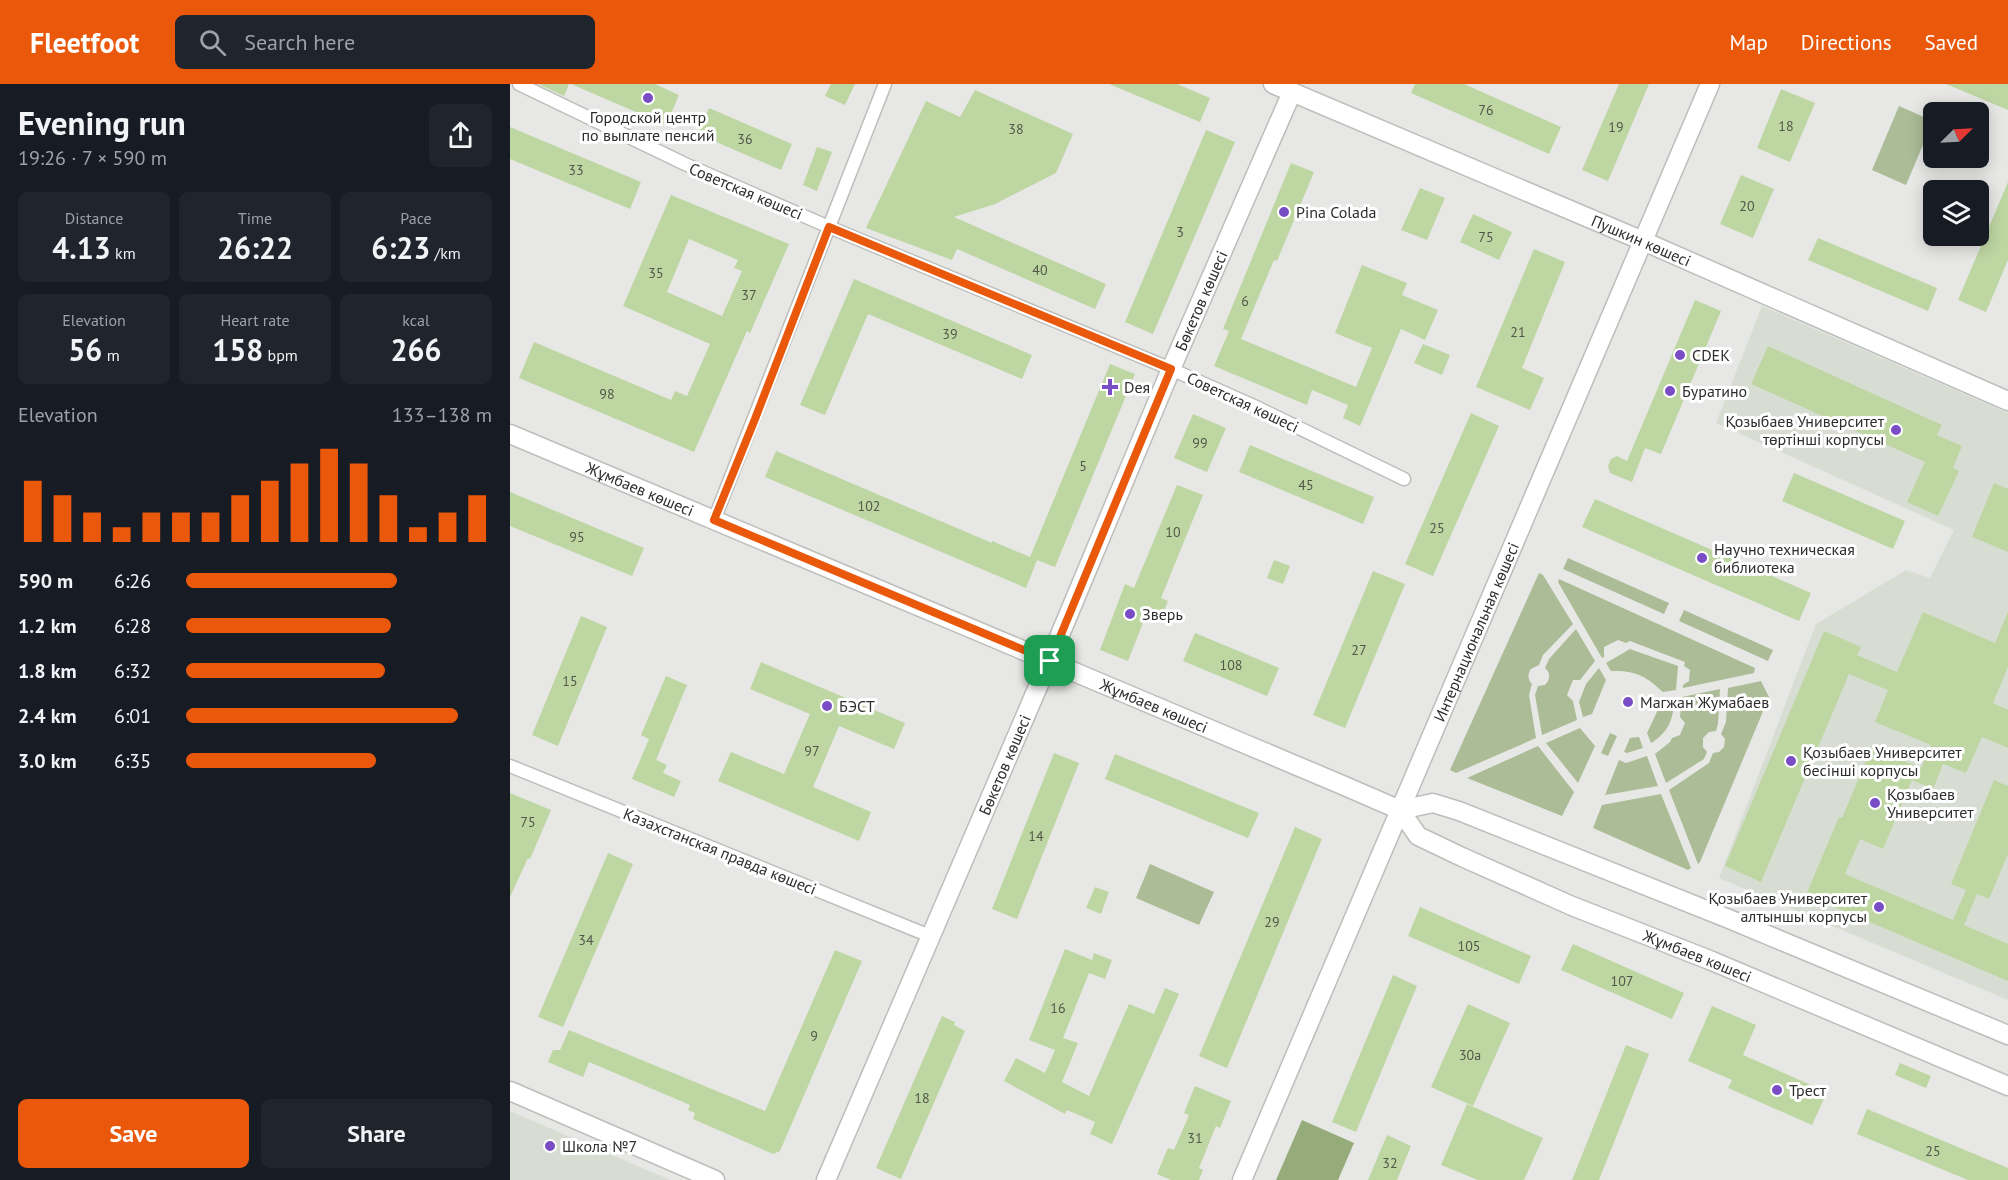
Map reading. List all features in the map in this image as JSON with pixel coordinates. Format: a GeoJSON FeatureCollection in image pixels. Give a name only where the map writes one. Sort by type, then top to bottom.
{"type":"FeatureCollection","features":[{"type":"Feature","properties":{"kind":"main road","name":"Пушкин көшесі"},"geometry":{"type":"LineString","coordinates":[[1273,84],[1293,88],[2008,401]]}},
{"type":"Feature","properties":{"kind":"main road","name":"Интернациональная көшесі"},"geometry":{"type":"LineString","coordinates":[[1242,1180],[1710,84]]}},
{"type":"Feature","properties":{"kind":"main road","name":"Бөкетов көшесі"},"geometry":{"type":"LineString","coordinates":[[826,1180],[1050,661],[1171,369],[1293,88]]}},
{"type":"Feature","properties":{"kind":"main road","name":"Жұмбаев көшесі"},"geometry":{"type":"LineString","coordinates":[[510,434],[1284,759],[1400,810],[1418,836],[1454,854],[1572,906],[1712,961],[2008,1086]]}},
{"type":"Feature","properties":{"kind":"main road"},"geometry":{"type":"LineString","coordinates":[[1400,810],[1433,802],[1459,811],[1729,919],[2008,1035]]}},
{"type":"Feature","properties":{"kind":"main road"},"geometry":{"type":"LineString","coordinates":[[510,1091],[715,1180]]}},
{"type":"Feature","properties":{"kind":"street","name":"Советская көшесі"},"geometry":{"type":"LineString","coordinates":[[519,84],[679,162],[1171,369],[1254,406],[1404,479]]}},
{"type":"Feature","properties":{"kind":"street"},"geometry":{"type":"LineString","coordinates":[[714,520],[885,84]]}},
{"type":"Feature","properties":{"kind":"street","name":"Казахстанская правда көшесі"},"geometry":{"type":"LineString","coordinates":[[510,766],[930,936]]}},
{"type":"Feature","properties":{"kind":"shaded area"},"geometry":{"type":"Polygon","coordinates":[[[1762,306],[2008,413],[2008,1000],[1719,878],[1816,624],[1906,570],[1930,578],[1954,530],[1716,423],[1762,306]]]}},
{"type":"Feature","properties":{"kind":"shaded area","name":"Школа №7"},"geometry":{"type":"Polygon","coordinates":[[[510,1111],[670,1180],[510,1180],[510,1111]]]}},
{"type":"Feature","properties":{"kind":"green space"},"geometry":{"type":"Polygon","coordinates":[[[1899,106],[1923,117],[1923,145],[1906,185],[1872,170],[1899,106]]]}},
{"type":"Feature","properties":{"kind":"green space"},"geometry":{"type":"Polygon","coordinates":[[[1568,558],[1669,603],[1664,614],[1563,569],[1568,558]]]}},
{"type":"Feature","properties":{"kind":"green space"},"geometry":{"type":"Polygon","coordinates":[[[1539,573],[1543,575],[1573,624],[1543,655],[1539,665],[1531,669],[1529,673],[1532,684],[1529,695],[1536,738],[1456,773],[1450,770],[1539,573]]]}},
{"type":"Feature","properties":{"kind":"green space"},"geometry":{"type":"Polygon","coordinates":[[[1559,579],[1755,668],[1754,673],[1683,688],[1683,685],[1689,681],[1690,670],[1684,666],[1685,662],[1630,641],[1626,643],[1618,640],[1604,647],[1602,658],[1558,582],[1559,579]]]}},
{"type":"Feature","properties":{"kind":"green space"},"geometry":{"type":"Polygon","coordinates":[[[1684,610],[1773,650],[1768,661],[1679,621],[1684,610]]]}},
{"type":"Feature","properties":{"kind":"green space"},"geometry":{"type":"Polygon","coordinates":[[[1576,629],[1595,661],[1580,680],[1573,680],[1567,695],[1573,701],[1577,720],[1542,735],[1535,695],[1538,686],[1545,685],[1548,681],[1549,674],[1545,668],[1549,659],[1576,629]]]}},
{"type":"Feature","properties":{"kind":"green space"},"geometry":{"type":"Polygon","coordinates":[[[1630,649],[1678,666],[1676,690],[1663,692],[1640,675],[1611,671],[1606,663],[1630,649]]]}},
{"type":"Feature","properties":{"kind":"green space"},"geometry":{"type":"Polygon","coordinates":[[[1599,668],[1606,680],[1592,714],[1583,717],[1579,702],[1586,684],[1599,668]]]}},
{"type":"Feature","properties":{"kind":"green space"},"geometry":{"type":"Polygon","coordinates":[[[1761,681],[1769,697],[1698,864],[1669,790],[1709,763],[1713,753],[1719,752],[1724,747],[1725,739],[1721,734],[1726,722],[1728,688],[1761,681]]]}},
{"type":"Feature","properties":{"kind":"green space"},"geometry":{"type":"Polygon","coordinates":[[[1720,689],[1718,724],[1716,731],[1709,732],[1703,738],[1703,747],[1707,752],[1704,759],[1666,783],[1655,754],[1672,738],[1680,735],[1685,723],[1680,717],[1682,697],[1720,689]]]}},
{"type":"Feature","properties":{"kind":"green space"},"geometry":{"type":"Polygon","coordinates":[[[1675,698],[1669,724],[1651,743],[1647,733],[1662,701],[1675,698]]]}},
{"type":"Feature","properties":{"kind":"green space"},"geometry":{"type":"Polygon","coordinates":[[[1580,728],[1595,746],[1578,783],[1546,743],[1580,728]]]}},
{"type":"Feature","properties":{"kind":"green space"},"geometry":{"type":"Polygon","coordinates":[[[1610,733],[1617,736],[1608,756],[1601,753],[1610,733]]]}},
{"type":"Feature","properties":{"kind":"green space"},"geometry":{"type":"Polygon","coordinates":[[[1639,737],[1643,748],[1624,752],[1630,738],[1639,737]]]}},
{"type":"Feature","properties":{"kind":"green space"},"geometry":{"type":"Polygon","coordinates":[[[1538,746],[1574,792],[1562,816],[1467,778],[1538,746]]]}},
{"type":"Feature","properties":{"kind":"green space"},"geometry":{"type":"Polygon","coordinates":[[[1647,756],[1658,786],[1605,795],[1619,760],[1626,763],[1647,756]]]}},
{"type":"Feature","properties":{"kind":"green space"},"geometry":{"type":"Polygon","coordinates":[[[1661,794],[1691,868],[1688,870],[1593,828],[1602,805],[1661,794]]]}},
{"type":"Feature","properties":{"kind":"green space"},"geometry":{"type":"Polygon","coordinates":[[[1150,864],[1214,892],[1199,925],[1136,898],[1150,864]]]}},
{"type":"Feature","properties":{"kind":"green space"},"geometry":{"type":"Polygon","coordinates":[[[1302,1120],[1354,1143],[1338,1180],[1276,1180],[1302,1120]]]}},
{"type":"Feature","properties":{"kind":"building"},"geometry":{"type":"Polygon","coordinates":[[[538,84],[569,84],[564,96],[538,84]]]}},
{"type":"Feature","properties":{"kind":"building"},"geometry":{"type":"Polygon","coordinates":[[[571,84],[655,84],[679,95],[666,125],[571,84]]]}},
{"type":"Feature","properties":{"kind":"building"},"geometry":{"type":"Polygon","coordinates":[[[831,84],[855,84],[845,105],[825,96],[831,84]]]}},
{"type":"Feature","properties":{"kind":"building"},"geometry":{"type":"Polygon","coordinates":[[[1109,84],[1177,84],[1210,98],[1200,122],[1109,84]]]}},
{"type":"Feature","properties":{"kind":"building"},"geometry":{"type":"Polygon","coordinates":[[[1415,84],[1464,84],[1561,127],[1549,154],[1411,93],[1415,84]]]}},
{"type":"Feature","properties":{"kind":"building"},"geometry":{"type":"Polygon","coordinates":[[[1619,84],[1649,84],[1608,181],[1582,170],[1619,84]]]}},
{"type":"Feature","properties":{"kind":"building"},"geometry":{"type":"Polygon","coordinates":[[[1946,84],[2008,84],[2008,110],[1946,84]]]}},
{"type":"Feature","properties":{"kind":"building"},"geometry":{"type":"Polygon","coordinates":[[[1781,89],[1815,103],[1790,162],[1757,148],[1781,89]]]}},
{"type":"Feature","properties":{"kind":"building"},"geometry":{"type":"Polygon","coordinates":[[[975,90],[1073,134],[1056,173],[995,204],[954,217],[1106,284],[1095,309],[957,249],[952,260],[866,228],[926,101],[960,117],[975,90]]]}},
{"type":"Feature","properties":{"kind":"building"},"geometry":{"type":"Polygon","coordinates":[[[709,108],[792,144],[781,170],[698,134],[709,108]]]}},
{"type":"Feature","properties":{"kind":"building"},"geometry":{"type":"Polygon","coordinates":[[[510,127],[641,182],[630,209],[510,159],[510,127]]]}},
{"type":"Feature","properties":{"kind":"building"},"geometry":{"type":"Polygon","coordinates":[[[1206,130],[1235,142],[1153,334],[1125,322],[1206,130]]]}},
{"type":"Feature","properties":{"kind":"building"},"geometry":{"type":"Polygon","coordinates":[[[817,147],[832,152],[817,191],[803,185],[817,147]]]}},
{"type":"Feature","properties":{"kind":"building"},"geometry":{"type":"Polygon","coordinates":[[[1291,163],[1314,172],[1241,339],[1356,387],[1372,348],[1335,333],[1362,265],[1407,283],[1402,295],[1438,310],[1425,340],[1401,329],[1360,426],[1343,418],[1348,405],[1312,390],[1307,405],[1214,366],[1229,331],[1223,329],[1291,163]]]}},
{"type":"Feature","properties":{"kind":"building"},"geometry":{"type":"Polygon","coordinates":[[[1741,175],[1774,189],[1753,238],[1720,224],[1741,175]]]}},
{"type":"Feature","properties":{"kind":"building"},"geometry":{"type":"Polygon","coordinates":[[[2008,182],[2008,260],[1986,312],[1958,300],[1981,246],[1989,246],[1989,227],[2008,182]]]}},
{"type":"Feature","properties":{"kind":"building"},"geometry":{"type":"Polygon","coordinates":[[[1420,188],[1445,198],[1427,240],[1401,230],[1420,188]]]}},
{"type":"Feature","properties":{"kind":"building"},"geometry":{"type":"Polygon","coordinates":[[[671,195],[789,244],[750,333],[747,331],[694,452],[519,378],[534,342],[671,400],[675,391],[687,396],[710,344],[623,306],[671,195]],[[689,239],[667,292],[722,316],[742,271],[734,268],[738,260],[689,239]]]}},
{"type":"Feature","properties":{"kind":"building"},"geometry":{"type":"Polygon","coordinates":[[[1473,214],[1512,232],[1499,260],[1460,242],[1473,214]]]}},
{"type":"Feature","properties":{"kind":"building"},"geometry":{"type":"Polygon","coordinates":[[[1818,238],[1937,288],[1928,311],[1808,260],[1818,238]]]}},
{"type":"Feature","properties":{"kind":"building"},"geometry":{"type":"Polygon","coordinates":[[[1534,249],[1565,262],[1522,368],[1544,378],[1530,410],[1476,387],[1534,249]]]}},
{"type":"Feature","properties":{"kind":"building"},"geometry":{"type":"Polygon","coordinates":[[[854,279],[1032,355],[1022,379],[868,314],[825,415],[800,405],[854,279]]]}},
{"type":"Feature","properties":{"kind":"building"},"geometry":{"type":"Polygon","coordinates":[[[1695,300],[1721,311],[1661,454],[1645,448],[1632,482],[1610,473],[1608,466],[1611,459],[1617,456],[1627,461],[1695,300]]]}},
{"type":"Feature","properties":{"kind":"building"},"geometry":{"type":"Polygon","coordinates":[[[1423,344],[1450,355],[1442,375],[1414,363],[1423,344]]]}},
{"type":"Feature","properties":{"kind":"building","name":"Қозыбаев Университет төртінші корпусы"},"geometry":{"type":"Polygon","coordinates":[[[1768,346],[1942,425],[1937,435],[1962,446],[1953,468],[1959,471],[1938,516],[1907,502],[1925,462],[1751,384],[1768,346]]]}},
{"type":"Feature","properties":{"kind":"building"},"geometry":{"type":"Polygon","coordinates":[[[1110,364],[1135,374],[1055,567],[1037,560],[1026,588],[765,477],[776,451],[1030,557],[1110,364]]]}},
{"type":"Feature","properties":{"kind":"building"},"geometry":{"type":"Polygon","coordinates":[[[1471,413],[1499,426],[1433,576],[1405,564],[1471,413]]]}},
{"type":"Feature","properties":{"kind":"building"},"geometry":{"type":"Polygon","coordinates":[[[1193,414],[1226,428],[1207,472],[1174,458],[1193,414]]]}},
{"type":"Feature","properties":{"kind":"building"},"geometry":{"type":"Polygon","coordinates":[[[1250,445],[1374,497],[1363,524],[1239,472],[1250,445]]]}},
{"type":"Feature","properties":{"kind":"building"},"geometry":{"type":"Polygon","coordinates":[[[1794,473],[1905,521],[1893,549],[1782,501],[1794,473]]]}},
{"type":"Feature","properties":{"kind":"building"},"geometry":{"type":"Polygon","coordinates":[[[1994,483],[2008,489],[2008,552],[1972,537],[1994,483]]]}},
{"type":"Feature","properties":{"kind":"building"},"geometry":{"type":"Polygon","coordinates":[[[1177,485],[1203,495],[1161,598],[1168,601],[1160,621],[1146,615],[1128,661],[1100,650],[1125,584],[1134,588],[1177,485]]]}},
{"type":"Feature","properties":{"kind":"building"},"geometry":{"type":"Polygon","coordinates":[[[510,492],[644,548],[632,576],[510,526],[510,492]]]}},
{"type":"Feature","properties":{"kind":"building"},"geometry":{"type":"Polygon","coordinates":[[[1595,499],[1811,593],[1799,621],[1582,527],[1595,499]]]}},
{"type":"Feature","properties":{"kind":"building"},"geometry":{"type":"Polygon","coordinates":[[[1274,560],[1290,566],[1283,584],[1267,578],[1274,560]]]}},
{"type":"Feature","properties":{"kind":"building"},"geometry":{"type":"Polygon","coordinates":[[[1373,571],[1405,584],[1345,728],[1313,715],[1373,571]]]}},
{"type":"Feature","properties":{"kind":"building"},"geometry":{"type":"Polygon","coordinates":[[[1923,612],[1995,643],[2008,612],[2008,667],[1993,703],[2008,710],[2008,748],[1982,737],[1966,773],[1943,764],[1933,789],[1912,780],[1883,849],[1860,839],[1845,874],[1953,920],[1966,890],[1951,884],[1994,780],[2008,786],[2008,854],[1989,899],[1977,894],[1964,925],[2008,944],[2008,981],[1806,895],[1872,747],[1921,768],[1931,745],[1875,722],[1888,690],[1849,674],[1761,882],[1725,866],[1824,631],[1861,647],[1857,655],[1897,672],[1923,612]]]}},
{"type":"Feature","properties":{"kind":"building"},"geometry":{"type":"Polygon","coordinates":[[[581,616],[607,627],[558,746],[532,735],[581,616]]]}},
{"type":"Feature","properties":{"kind":"building"},"geometry":{"type":"Polygon","coordinates":[[[1195,633],[1279,668],[1267,696],[1183,661],[1195,633]]]}},
{"type":"Feature","properties":{"kind":"building"},"geometry":{"type":"Polygon","coordinates":[[[761,662],[905,723],[894,749],[839,726],[813,787],[871,812],[859,841],[718,781],[731,752],[784,774],[810,714],[750,689],[761,662]]]}},
{"type":"Feature","properties":{"kind":"building"},"geometry":{"type":"Polygon","coordinates":[[[666,676],[687,685],[656,760],[667,765],[663,773],[681,781],[674,797],[632,779],[649,739],[641,735],[666,676]]]}},
{"type":"Feature","properties":{"kind":"building"},"geometry":{"type":"Polygon","coordinates":[[[1054,753],[1079,763],[1017,919],[992,909],[1054,753]]]}},
{"type":"Feature","properties":{"kind":"building"},"geometry":{"type":"Polygon","coordinates":[[[1115,754],[1259,813],[1248,838],[1105,779],[1115,754]]]}},
{"type":"Feature","properties":{"kind":"building"},"geometry":{"type":"Polygon","coordinates":[[[510,793],[551,810],[530,859],[528,858],[510,897],[510,793]]]}},
{"type":"Feature","properties":{"kind":"building"},"geometry":{"type":"Polygon","coordinates":[[[1295,827],[1322,839],[1227,1068],[1199,1056],[1295,827]]]}},
{"type":"Feature","properties":{"kind":"building"},"geometry":{"type":"Polygon","coordinates":[[[608,853],[633,864],[563,1027],[538,1017],[608,853]]]}},
{"type":"Feature","properties":{"kind":"building"},"geometry":{"type":"Polygon","coordinates":[[[1095,887],[1109,892],[1101,914],[1086,908],[1095,887]]]}},
{"type":"Feature","properties":{"kind":"building"},"geometry":{"type":"Polygon","coordinates":[[[1420,907],[1531,956],[1519,984],[1408,936],[1420,907]]]}},
{"type":"Feature","properties":{"kind":"building"},"geometry":{"type":"Polygon","coordinates":[[[1573,944],[1684,993],[1672,1019],[1561,970],[1573,944]]]}},
{"type":"Feature","properties":{"kind":"building"},"geometry":{"type":"Polygon","coordinates":[[[1065,949],[1092,960],[1094,953],[1112,960],[1105,979],[1089,973],[1063,1038],[1078,1043],[1062,1082],[1089,1096],[1129,1004],[1154,1014],[1165,988],[1179,994],[1112,1144],[1090,1134],[1095,1122],[1067,1110],[1065,1114],[1004,1081],[1016,1058],[1045,1073],[1055,1050],[1029,1040],[1065,949]]]}},
{"type":"Feature","properties":{"kind":"building"},"geometry":{"type":"Polygon","coordinates":[[[835,950],[862,961],[780,1151],[773,1154],[693,1119],[695,1113],[688,1110],[690,1105],[589,1062],[583,1077],[548,1062],[553,1050],[560,1050],[569,1030],[765,1111],[835,950]]]}},
{"type":"Feature","properties":{"kind":"building"},"geometry":{"type":"Polygon","coordinates":[[[1393,975],[1417,986],[1356,1132],[1332,1122],[1393,975]]]}},
{"type":"Feature","properties":{"kind":"building"},"geometry":{"type":"Polygon","coordinates":[[[1468,1004],[1510,1023],[1473,1106],[1431,1087],[1468,1004]]]}},
{"type":"Feature","properties":{"kind":"building"},"geometry":{"type":"Polygon","coordinates":[[[1712,1006],[1756,1025],[1743,1055],[1827,1092],[1812,1125],[1728,1088],[1732,1080],[1688,1061],[1712,1006]]]}},
{"type":"Feature","properties":{"kind":"building"},"geometry":{"type":"Polygon","coordinates":[[[942,1016],[955,1022],[954,1025],[965,1031],[901,1179],[876,1168],[942,1016]]]}},
{"type":"Feature","properties":{"kind":"building"},"geometry":{"type":"Polygon","coordinates":[[[1626,1045],[1649,1054],[1599,1180],[1572,1180],[1626,1045]]]}},
{"type":"Feature","properties":{"kind":"building"},"geometry":{"type":"Polygon","coordinates":[[[1900,1063],[1931,1076],[1926,1088],[1895,1075],[1900,1063]]]}},
{"type":"Feature","properties":{"kind":"building"},"geometry":{"type":"Polygon","coordinates":[[[1195,1086],[1231,1101],[1220,1128],[1216,1126],[1199,1168],[1203,1170],[1199,1180],[1171,1180],[1157,1174],[1168,1148],[1174,1150],[1189,1115],[1184,1113],[1195,1086]]]}},
{"type":"Feature","properties":{"kind":"building"},"geometry":{"type":"Polygon","coordinates":[[[1467,1104],[1543,1138],[1524,1180],[1478,1180],[1441,1165],[1467,1104]]]}},
{"type":"Feature","properties":{"kind":"building"},"geometry":{"type":"Polygon","coordinates":[[[1867,1109],[2008,1168],[2008,1180],[1968,1180],[1857,1134],[1867,1109]]]}},
{"type":"Feature","properties":{"kind":"building"},"geometry":{"type":"Polygon","coordinates":[[[1387,1135],[1411,1146],[1397,1180],[1368,1180],[1387,1135]]]}},
{"type":"Feature","properties":{"kind":"place","name":"Городской центр по выплате пенсий"},"geometry":{"type":"Point","coordinates":[648,98]}},
{"type":"Feature","properties":{"kind":"place","name":"Pina Colada"},"geometry":{"type":"Point","coordinates":[1284,212]}},
{"type":"Feature","properties":{"kind":"place","name":"CDEK"},"geometry":{"type":"Point","coordinates":[1680,355]}},
{"type":"Feature","properties":{"kind":"place","name":"Deя"},"geometry":{"type":"Point","coordinates":[1110,387]}},
{"type":"Feature","properties":{"kind":"place","name":"Буратино"},"geometry":{"type":"Point","coordinates":[1670,391]}},
{"type":"Feature","properties":{"kind":"place","name":"Қозыбаев Университет төртінші корпусы"},"geometry":{"type":"Point","coordinates":[1896,430]}},
{"type":"Feature","properties":{"kind":"place","name":"Научно техническая библиотека"},"geometry":{"type":"Point","coordinates":[1702,558]}},
{"type":"Feature","properties":{"kind":"place","name":"Зверь"},"geometry":{"type":"Point","coordinates":[1130,614]}},
{"type":"Feature","properties":{"kind":"place","name":"Магжан Жумабаев"},"geometry":{"type":"Point","coordinates":[1628,702]}},
{"type":"Feature","properties":{"kind":"place","name":"БЭСТ"},"geometry":{"type":"Point","coordinates":[827,706]}},
{"type":"Feature","properties":{"kind":"place","name":"Қозыбаев Университет бесінші корпусы"},"geometry":{"type":"Point","coordinates":[1791,761]}},
{"type":"Feature","properties":{"kind":"place","name":"Қозыбаев Университет"},"geometry":{"type":"Point","coordinates":[1875,803]}},
{"type":"Feature","properties":{"kind":"place","name":"Қозыбаев Университет алтыншы корпусы"},"geometry":{"type":"Point","coordinates":[1879,907]}},
{"type":"Feature","properties":{"kind":"place","name":"Трест"},"geometry":{"type":"Point","coordinates":[1777,1090]}},
{"type":"Feature","properties":{"kind":"place","name":"Школа №7"},"geometry":{"type":"Point","coordinates":[550,1146]}},
{"type":"Feature","properties":{"kind":"route"},"geometry":{"type":"LineString","coordinates":[[829,227],[1171,369],[1050,661],[714,520],[829,227]]}}]}
